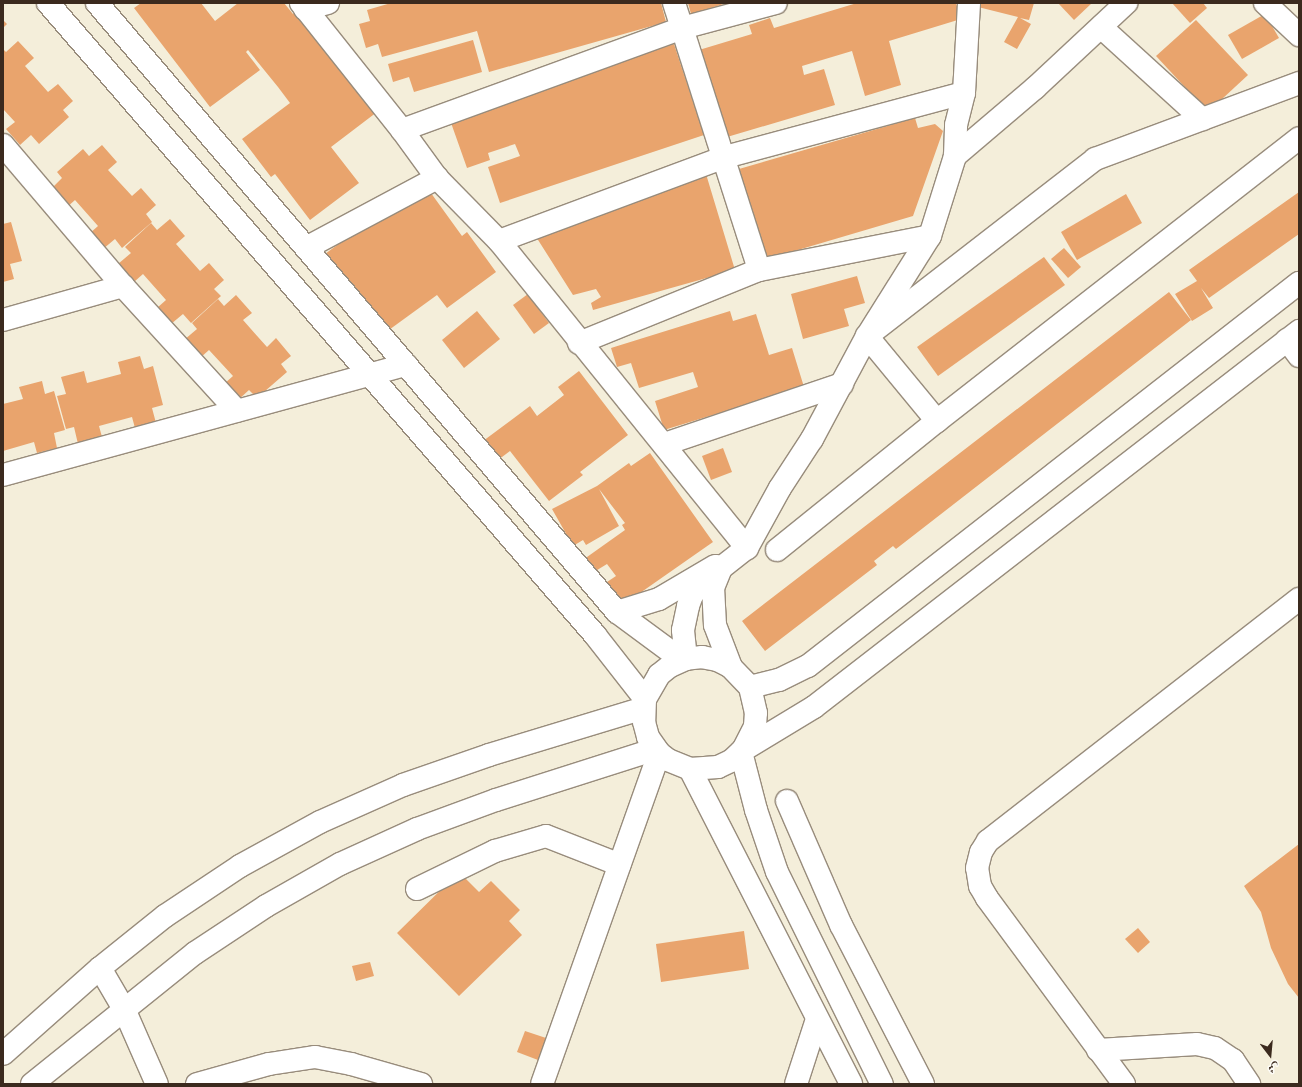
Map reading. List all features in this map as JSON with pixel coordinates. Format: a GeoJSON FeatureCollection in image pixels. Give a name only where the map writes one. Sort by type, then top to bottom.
{"type":"FeatureCollection","features":[{"type":"Feature","properties":{"kind":"street"},"geometry":{"type":"LineString","coordinates":[[48,3],[595,635],[645,704],[648,737],[658,751],[668,760],[690,769],[718,767],[814,707],[1295,342]]}},
{"type":"Feature","properties":{"kind":"street"},"geometry":{"type":"LineString","coordinates":[[97,3],[617,612],[684,660]]}},
{"type":"Feature","properties":{"kind":"street"},"geometry":{"type":"LineString","coordinates":[[303,6],[328,3]]}},
{"type":"Feature","properties":{"kind":"street"},"geometry":{"type":"LineString","coordinates":[[674,3],[725,157],[759,270]]}},
{"type":"Feature","properties":{"kind":"street"},"geometry":{"type":"LineString","coordinates":[[402,130],[682,28],[776,3]]}},
{"type":"Feature","properties":{"kind":"street"},"geometry":{"type":"LineString","coordinates":[[617,612],[659,599],[718,567],[747,548],[842,384],[867,336],[930,236],[955,156],[956,125],[964,93],[969,3]]}},
{"type":"Feature","properties":{"kind":"street"},"geometry":{"type":"LineString","coordinates":[[955,156],[1035,88],[1126,3]]}},
{"type":"Feature","properties":{"kind":"street"},"geometry":{"type":"LineString","coordinates":[[1265,3],[1299,35]]}},
{"type":"Feature","properties":{"kind":"street"},"geometry":{"type":"LineString","coordinates":[[303,6],[402,130],[437,178],[499,240],[579,343],[665,444],[747,548]]}},
{"type":"Feature","properties":{"kind":"street"},"geometry":{"type":"LineString","coordinates":[[1101,27],[1202,119]]}},
{"type":"Feature","properties":{"kind":"street"},"geometry":{"type":"LineString","coordinates":[[867,336],[1095,159],[1299,83]]}},
{"type":"Feature","properties":{"kind":"street"},"geometry":{"type":"LineString","coordinates":[[499,240],[725,157],[964,93]]}},
{"type":"Feature","properties":{"kind":"street"},"geometry":{"type":"LineString","coordinates":[[777,550],[937,421],[1299,138]]}},
{"type":"Feature","properties":{"kind":"street"},"geometry":{"type":"LineString","coordinates":[[3,145],[12,165],[237,411]]}},
{"type":"Feature","properties":{"kind":"street"},"geometry":{"type":"LineString","coordinates":[[306,248],[437,178]]}},
{"type":"Feature","properties":{"kind":"street"},"geometry":{"type":"LineString","coordinates":[[579,343],[759,270],[930,236]]}},
{"type":"Feature","properties":{"kind":"street"},"geometry":{"type":"LineString","coordinates":[[750,687],[780,680],[808,666],[1299,283]]}},
{"type":"Feature","properties":{"kind":"street"},"geometry":{"type":"LineString","coordinates":[[3,320],[123,286]]}},
{"type":"Feature","properties":{"kind":"street"},"geometry":{"type":"LineString","coordinates":[[867,336],[937,421]]}},
{"type":"Feature","properties":{"kind":"street"},"geometry":{"type":"LineString","coordinates":[[3,475],[406,365]]}},
{"type":"Feature","properties":{"kind":"street"},"geometry":{"type":"LineString","coordinates":[[665,444],[842,384]]}},
{"type":"Feature","properties":{"kind":"street"},"geometry":{"type":"LineString","coordinates":[[718,567],[713,588],[712,612],[716,630],[731,667]]}},
{"type":"Feature","properties":{"kind":"street"},"geometry":{"type":"LineString","coordinates":[[684,660],[683,630],[692,595],[718,567]]}},
{"type":"Feature","properties":{"kind":"street"},"geometry":{"type":"LineString","coordinates":[[1124,1084],[980,886],[977,868],[981,852],[988,841],[1299,599]]}},
{"type":"Feature","properties":{"kind":"street"},"geometry":{"type":"LineString","coordinates":[[3,1054],[100,968],[165,916],[234,870],[320,822],[403,785],[645,704],[659,675],[684,660],[702,658],[717,660],[731,667],[750,687],[756,713],[755,726],[742,751],[756,810],[777,872],[882,1084]]}},
{"type":"Feature","properties":{"kind":"street"},"geometry":{"type":"LineString","coordinates":[[542,1084],[620,865],[658,751]]}},
{"type":"Feature","properties":{"kind":"street"},"geometry":{"type":"LineString","coordinates":[[32,1084],[195,953],[266,906],[340,864],[417,829],[496,800],[658,751]]}},
{"type":"Feature","properties":{"kind":"street"},"geometry":{"type":"LineString","coordinates":[[690,769],[851,1084]]}},
{"type":"Feature","properties":{"kind":"street"},"geometry":{"type":"LineString","coordinates":[[787,801],[841,925],[923,1084]]}},
{"type":"Feature","properties":{"kind":"street"},"geometry":{"type":"LineString","coordinates":[[417,889],[495,851],[546,836],[620,865]]}},
{"type":"Feature","properties":{"kind":"street"},"geometry":{"type":"LineString","coordinates":[[100,968],[124,1009],[156,1084]]}},
{"type":"Feature","properties":{"kind":"street"},"geometry":{"type":"LineString","coordinates":[[796,1084],[818,1019]]}},
{"type":"Feature","properties":{"kind":"street"},"geometry":{"type":"LineString","coordinates":[[1098,1050],[1197,1044],[1215,1048],[1233,1060],[1249,1084]]}},
{"type":"Feature","properties":{"kind":"street"},"geometry":{"type":"LineString","coordinates":[[197,1084],[270,1064],[315,1057],[351,1064],[421,1084]]}},
{"type":"Feature","properties":{"kind":"building"},"geometry":{"type":"Polygon","coordinates":[[[141,3],[201,3],[215,21],[238,3],[284,3],[293,14],[296,11],[377,112],[331,147],[359,183],[310,220],[275,174],[271,177],[242,139],[290,103],[278,87],[248,50],[246,52],[260,70],[210,107],[134,8],[141,3]]]}},
{"type":"Feature","properties":{"kind":"building"},"geometry":{"type":"Polygon","coordinates":[[[391,3],[661,3],[666,22],[489,72],[477,31],[382,57],[378,44],[366,48],[359,24],[370,21],[367,10],[391,3]]]}},
{"type":"Feature","properties":{"kind":"building"},"geometry":{"type":"Polygon","coordinates":[[[688,3],[727,3],[691,14],[688,3]]]}},
{"type":"Feature","properties":{"kind":"building"},"geometry":{"type":"Polygon","coordinates":[[[857,3],[956,3],[961,19],[889,41],[901,85],[865,96],[852,51],[802,66],[804,75],[824,69],[835,105],[727,137],[699,50],[752,34],[749,25],[770,18],[774,28],[857,3]]]}},
{"type":"Feature","properties":{"kind":"building"},"geometry":{"type":"Polygon","coordinates":[[[979,3],[1034,3],[1029,20],[1020,18],[1031,24],[1017,49],[1004,42],[1018,17],[978,7],[979,3]]]}},
{"type":"Feature","properties":{"kind":"building"},"geometry":{"type":"Polygon","coordinates":[[[1058,3],[1092,3],[1074,20],[1058,3]]]}},
{"type":"Feature","properties":{"kind":"building"},"geometry":{"type":"Polygon","coordinates":[[[1172,3],[1203,3],[1207,8],[1190,23],[1172,3]]]}},
{"type":"Feature","properties":{"kind":"building"},"geometry":{"type":"Polygon","coordinates":[[[1265,14],[1279,38],[1242,59],[1228,35],[1265,14]]]}},
{"type":"Feature","properties":{"kind":"building"},"geometry":{"type":"Polygon","coordinates":[[[3,20],[7,24],[3,28],[3,20]]]}},
{"type":"Feature","properties":{"kind":"building"},"geometry":{"type":"Polygon","coordinates":[[[1196,20],[1248,75],[1208,112],[1156,56],[1196,20]]]}},
{"type":"Feature","properties":{"kind":"building"},"geometry":{"type":"Polygon","coordinates":[[[473,40],[482,72],[414,92],[409,77],[393,82],[388,64],[473,40]]]}},
{"type":"Feature","properties":{"kind":"building"},"geometry":{"type":"Polygon","coordinates":[[[18,41],[34,58],[25,66],[48,92],[58,84],[73,101],[63,110],[69,117],[39,144],[31,135],[20,145],[6,129],[15,122],[3,109],[3,49],[6,52],[18,41]]]}},
{"type":"Feature","properties":{"kind":"building"},"geometry":{"type":"Polygon","coordinates":[[[674,44],[704,135],[500,203],[488,167],[520,156],[515,144],[488,153],[490,160],[467,168],[450,120],[674,44]]]}},
{"type":"Feature","properties":{"kind":"building"},"geometry":{"type":"Polygon","coordinates":[[[915,118],[918,128],[935,124],[943,131],[913,216],[764,260],[739,169],[915,118]]]}},
{"type":"Feature","properties":{"kind":"building"},"geometry":{"type":"Polygon","coordinates":[[[102,145],[117,162],[108,170],[132,196],[141,188],[156,205],[146,214],[152,222],[122,248],[115,239],[103,249],[89,234],[98,226],[75,200],[66,208],[50,190],[62,178],[57,172],[83,149],[89,156],[102,145]]]}},
{"type":"Feature","properties":{"kind":"building"},"geometry":{"type":"Polygon","coordinates":[[[706,174],[735,270],[593,310],[591,303],[601,297],[596,289],[573,295],[533,232],[706,174]]]}},
{"type":"Feature","properties":{"kind":"building"},"geometry":{"type":"Polygon","coordinates":[[[423,182],[462,236],[467,232],[496,272],[447,308],[437,295],[382,335],[325,254],[423,182]]]}},
{"type":"Feature","properties":{"kind":"building"},"geometry":{"type":"Polygon","coordinates":[[[1299,192],[1299,234],[1209,298],[1201,288],[1213,308],[1192,321],[1175,294],[1197,281],[1189,270],[1299,192]]]}},
{"type":"Feature","properties":{"kind":"building"},"geometry":{"type":"Polygon","coordinates":[[[1126,194],[1142,223],[1077,260],[1061,232],[1126,194]]]}},
{"type":"Feature","properties":{"kind":"building"},"geometry":{"type":"Polygon","coordinates":[[[170,219],[185,236],[176,244],[200,271],[209,263],[224,280],[214,289],[221,296],[191,323],[183,314],[171,324],[157,308],[166,300],[143,274],[134,282],[118,264],[131,253],[125,247],[151,223],[157,230],[170,219]]]}},
{"type":"Feature","properties":{"kind":"building"},"geometry":{"type":"Polygon","coordinates":[[[11,222],[22,261],[10,264],[14,279],[3,282],[3,224],[11,222]]]}},
{"type":"Feature","properties":{"kind":"building"},"geometry":{"type":"Polygon","coordinates":[[[1064,248],[1081,267],[1068,278],[1051,259],[1064,248]]]}},
{"type":"Feature","properties":{"kind":"building"},"geometry":{"type":"Polygon","coordinates":[[[1044,257],[1065,285],[938,376],[917,347],[1044,257]]]}},
{"type":"Feature","properties":{"kind":"building"},"geometry":{"type":"Polygon","coordinates":[[[857,276],[865,303],[844,309],[849,326],[803,339],[791,294],[857,276]]]}},
{"type":"Feature","properties":{"kind":"building"},"geometry":{"type":"Polygon","coordinates":[[[1169,292],[1191,320],[896,549],[893,546],[874,561],[877,565],[765,651],[742,621],[1169,292]]]}},
{"type":"Feature","properties":{"kind":"building"},"geometry":{"type":"Polygon","coordinates":[[[528,294],[549,323],[534,334],[513,305],[528,294]]]}},
{"type":"Feature","properties":{"kind":"building"},"geometry":{"type":"Polygon","coordinates":[[[236,295],[252,313],[243,320],[267,347],[276,338],[291,356],[281,364],[287,372],[257,398],[249,390],[238,400],[224,384],[233,376],[209,350],[200,358],[184,340],[197,329],[192,323],[218,299],[224,306],[236,295]]]}},
{"type":"Feature","properties":{"kind":"building"},"geometry":{"type":"Polygon","coordinates":[[[477,311],[500,339],[464,368],[442,340],[477,311]]]}},
{"type":"Feature","properties":{"kind":"building"},"geometry":{"type":"Polygon","coordinates":[[[730,311],[733,321],[756,314],[769,355],[792,348],[804,387],[664,430],[655,401],[698,387],[693,372],[639,388],[631,363],[617,367],[611,348],[730,311]]]}},
{"type":"Feature","properties":{"kind":"building"},"geometry":{"type":"Polygon","coordinates":[[[140,356],[144,369],[153,366],[163,405],[152,408],[156,423],[135,428],[132,417],[99,426],[102,437],[78,444],[74,427],[66,429],[57,396],[66,394],[61,377],[84,371],[87,383],[121,374],[118,362],[140,356]]]}},
{"type":"Feature","properties":{"kind":"building"},"geometry":{"type":"Polygon","coordinates":[[[579,371],[628,435],[580,472],[583,475],[549,501],[510,451],[494,463],[479,444],[530,406],[537,416],[564,395],[558,387],[579,371]]]}},
{"type":"Feature","properties":{"kind":"building"},"geometry":{"type":"Polygon","coordinates":[[[42,381],[45,394],[54,391],[65,430],[54,433],[57,448],[37,453],[34,442],[3,451],[3,404],[23,399],[19,387],[42,381]]]}},
{"type":"Feature","properties":{"kind":"building"},"geometry":{"type":"Polygon","coordinates":[[[723,448],[732,472],[711,480],[702,456],[723,448]]]}},
{"type":"Feature","properties":{"kind":"building"},"geometry":{"type":"Polygon","coordinates":[[[650,453],[713,542],[620,607],[604,584],[616,576],[607,564],[589,575],[580,562],[625,530],[622,525],[625,523],[599,489],[619,526],[586,545],[583,540],[573,546],[552,509],[597,486],[629,463],[631,466],[650,453]]]}},
{"type":"Feature","properties":{"kind":"building"},"geometry":{"type":"Polygon","coordinates":[[[1299,844],[1299,998],[1288,984],[1271,948],[1261,912],[1244,886],[1299,844]]]}},
{"type":"Feature","properties":{"kind":"building"},"geometry":{"type":"Polygon","coordinates":[[[459,872],[479,892],[491,881],[520,910],[509,921],[522,935],[459,996],[397,933],[459,872]]]}},
{"type":"Feature","properties":{"kind":"building"},"geometry":{"type":"Polygon","coordinates":[[[1138,928],[1150,942],[1138,953],[1125,939],[1138,928]]]}},
{"type":"Feature","properties":{"kind":"building"},"geometry":{"type":"Polygon","coordinates":[[[744,931],[749,969],[661,982],[656,944],[744,931]]]}},
{"type":"Feature","properties":{"kind":"building"},"geometry":{"type":"Polygon","coordinates":[[[370,962],[374,976],[356,981],[352,966],[370,962]]]}},
{"type":"Feature","properties":{"kind":"building"},"geometry":{"type":"Polygon","coordinates":[[[525,1031],[546,1038],[538,1060],[517,1052],[525,1031]]]}}]}
